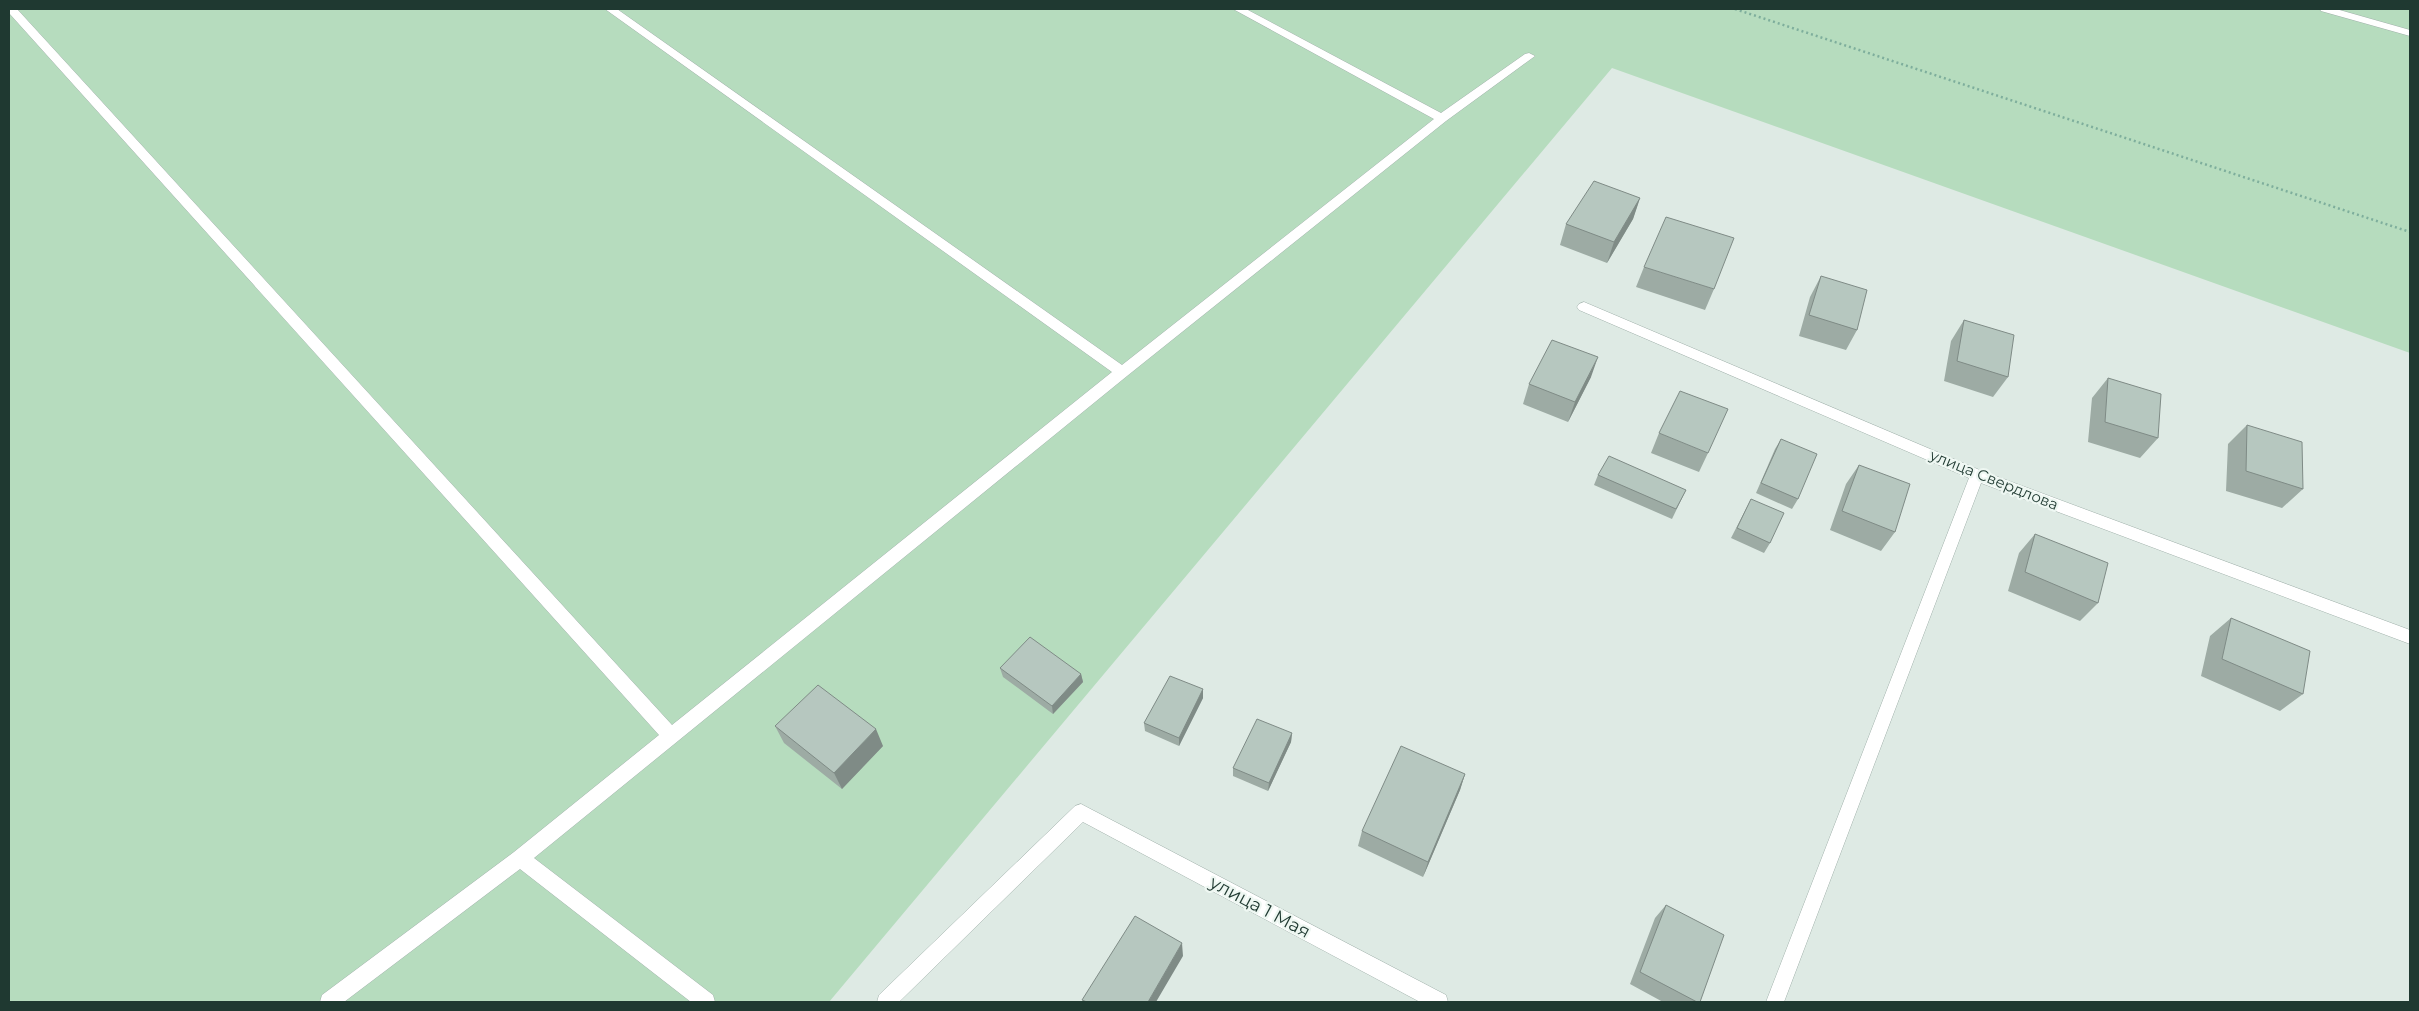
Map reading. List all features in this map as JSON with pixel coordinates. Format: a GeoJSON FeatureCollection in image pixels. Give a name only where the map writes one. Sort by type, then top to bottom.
{"type":"FeatureCollection","features":[{"type":"Feature","properties":{"kind":"street"},"geometry":{"type":"LineString","coordinates":[[11,9],[670,735]]}},
{"type":"Feature","properties":{"kind":"street"},"geometry":{"type":"LineString","coordinates":[[610,9],[1122,372]]}},
{"type":"Feature","properties":{"kind":"street"},"geometry":{"type":"LineString","coordinates":[[1238,9],[1442,118]]}},
{"type":"Feature","properties":{"kind":"street"},"geometry":{"type":"LineString","coordinates":[[2325,9],[2410,33]]}},
{"type":"Feature","properties":{"kind":"street"},"geometry":{"type":"LineString","coordinates":[[330,1002],[520,858],[1122,372],[1442,118],[1529,56]]}},
{"type":"Feature","properties":{"kind":"street","name":"улица Свердлова"},"geometry":{"type":"LineString","coordinates":[[1584,307],[1977,476],[2410,637]]}},
{"type":"Feature","properties":{"kind":"street"},"geometry":{"type":"LineString","coordinates":[[1775,1002],[1977,476]]}},
{"type":"Feature","properties":{"kind":"street","name":"улица 1 Мая"},"geometry":{"type":"LineString","coordinates":[[886,1002],[1080,812],[1439,1002]]}},
{"type":"Feature","properties":{"kind":"street"},"geometry":{"type":"LineString","coordinates":[[520,858],[706,1002]]}},
{"type":"Feature","properties":{"kind":"path"},"geometry":{"type":"LineString","coordinates":[[1735,9],[2410,232]]}},
{"type":"Feature","properties":{"kind":"green space"},"geometry":{"type":"Polygon","coordinates":[[[9,9],[2410,9],[2410,353],[1612,68],[829,1002],[9,1002],[9,9]]]}},
{"type":"Feature","properties":{"kind":"building"},"geometry":{"type":"Polygon","coordinates":[[[1594,181],[1640,198],[1614,242],[1566,224],[1594,181]]]}},
{"type":"Feature","properties":{"kind":"building"},"geometry":{"type":"Polygon","coordinates":[[[1666,217],[1734,238],[1714,289],[1644,267],[1666,217]]]}},
{"type":"Feature","properties":{"kind":"building"},"geometry":{"type":"Polygon","coordinates":[[[1821,276],[1867,290],[1857,330],[1809,315],[1821,276]]]}},
{"type":"Feature","properties":{"kind":"building"},"geometry":{"type":"Polygon","coordinates":[[[1964,320],[2014,335],[2008,377],[1957,361],[1964,320]]]}},
{"type":"Feature","properties":{"kind":"building"},"geometry":{"type":"Polygon","coordinates":[[[1552,340],[1598,357],[1575,402],[1529,384],[1552,340]]]}},
{"type":"Feature","properties":{"kind":"building"},"geometry":{"type":"Polygon","coordinates":[[[2108,378],[2161,394],[2158,438],[2105,422],[2108,378]]]}},
{"type":"Feature","properties":{"kind":"building"},"geometry":{"type":"Polygon","coordinates":[[[1680,391],[1728,409],[1708,453],[1659,433],[1680,391]]]}},
{"type":"Feature","properties":{"kind":"building"},"geometry":{"type":"Polygon","coordinates":[[[2247,425],[2302,442],[2303,489],[2246,471],[2247,425]]]}},
{"type":"Feature","properties":{"kind":"building"},"geometry":{"type":"Polygon","coordinates":[[[1781,439],[1817,454],[1798,499],[1761,483],[1781,439]]]}},
{"type":"Feature","properties":{"kind":"building"},"geometry":{"type":"Polygon","coordinates":[[[1609,456],[1686,490],[1676,509],[1598,475],[1609,456]]]}},
{"type":"Feature","properties":{"kind":"building"},"geometry":{"type":"Polygon","coordinates":[[[1859,465],[1910,484],[1895,532],[1842,511],[1859,465]]]}},
{"type":"Feature","properties":{"kind":"building"},"geometry":{"type":"Polygon","coordinates":[[[1751,499],[1784,513],[1770,543],[1737,528],[1751,499]]]}},
{"type":"Feature","properties":{"kind":"building"},"geometry":{"type":"Polygon","coordinates":[[[2035,534],[2108,563],[2098,603],[2025,572],[2035,534]]]}},
{"type":"Feature","properties":{"kind":"building"},"geometry":{"type":"Polygon","coordinates":[[[2231,618],[2310,651],[2303,694],[2222,659],[2231,618]]]}},
{"type":"Feature","properties":{"kind":"building"},"geometry":{"type":"Polygon","coordinates":[[[1030,637],[1081,674],[1052,706],[1000,668],[1030,637]]]}},
{"type":"Feature","properties":{"kind":"building"},"geometry":{"type":"Polygon","coordinates":[[[1170,676],[1203,689],[1179,738],[1144,723],[1170,676]]]}},
{"type":"Feature","properties":{"kind":"building"},"geometry":{"type":"Polygon","coordinates":[[[818,685],[876,729],[834,773],[775,726],[818,685]]]}},
{"type":"Feature","properties":{"kind":"building"},"geometry":{"type":"Polygon","coordinates":[[[1257,719],[1292,733],[1269,783],[1233,768],[1257,719]]]}},
{"type":"Feature","properties":{"kind":"building"},"geometry":{"type":"Polygon","coordinates":[[[1401,746],[1465,774],[1428,862],[1362,831],[1401,746]]]}},
{"type":"Feature","properties":{"kind":"building"},"geometry":{"type":"Polygon","coordinates":[[[1666,905],[1724,935],[1700,1002],[1640,972],[1666,905]]]}},
{"type":"Feature","properties":{"kind":"building"},"geometry":{"type":"Polygon","coordinates":[[[1135,916],[1182,943],[1148,1002],[1087,1002],[1082,1000],[1135,916]]]}}]}
